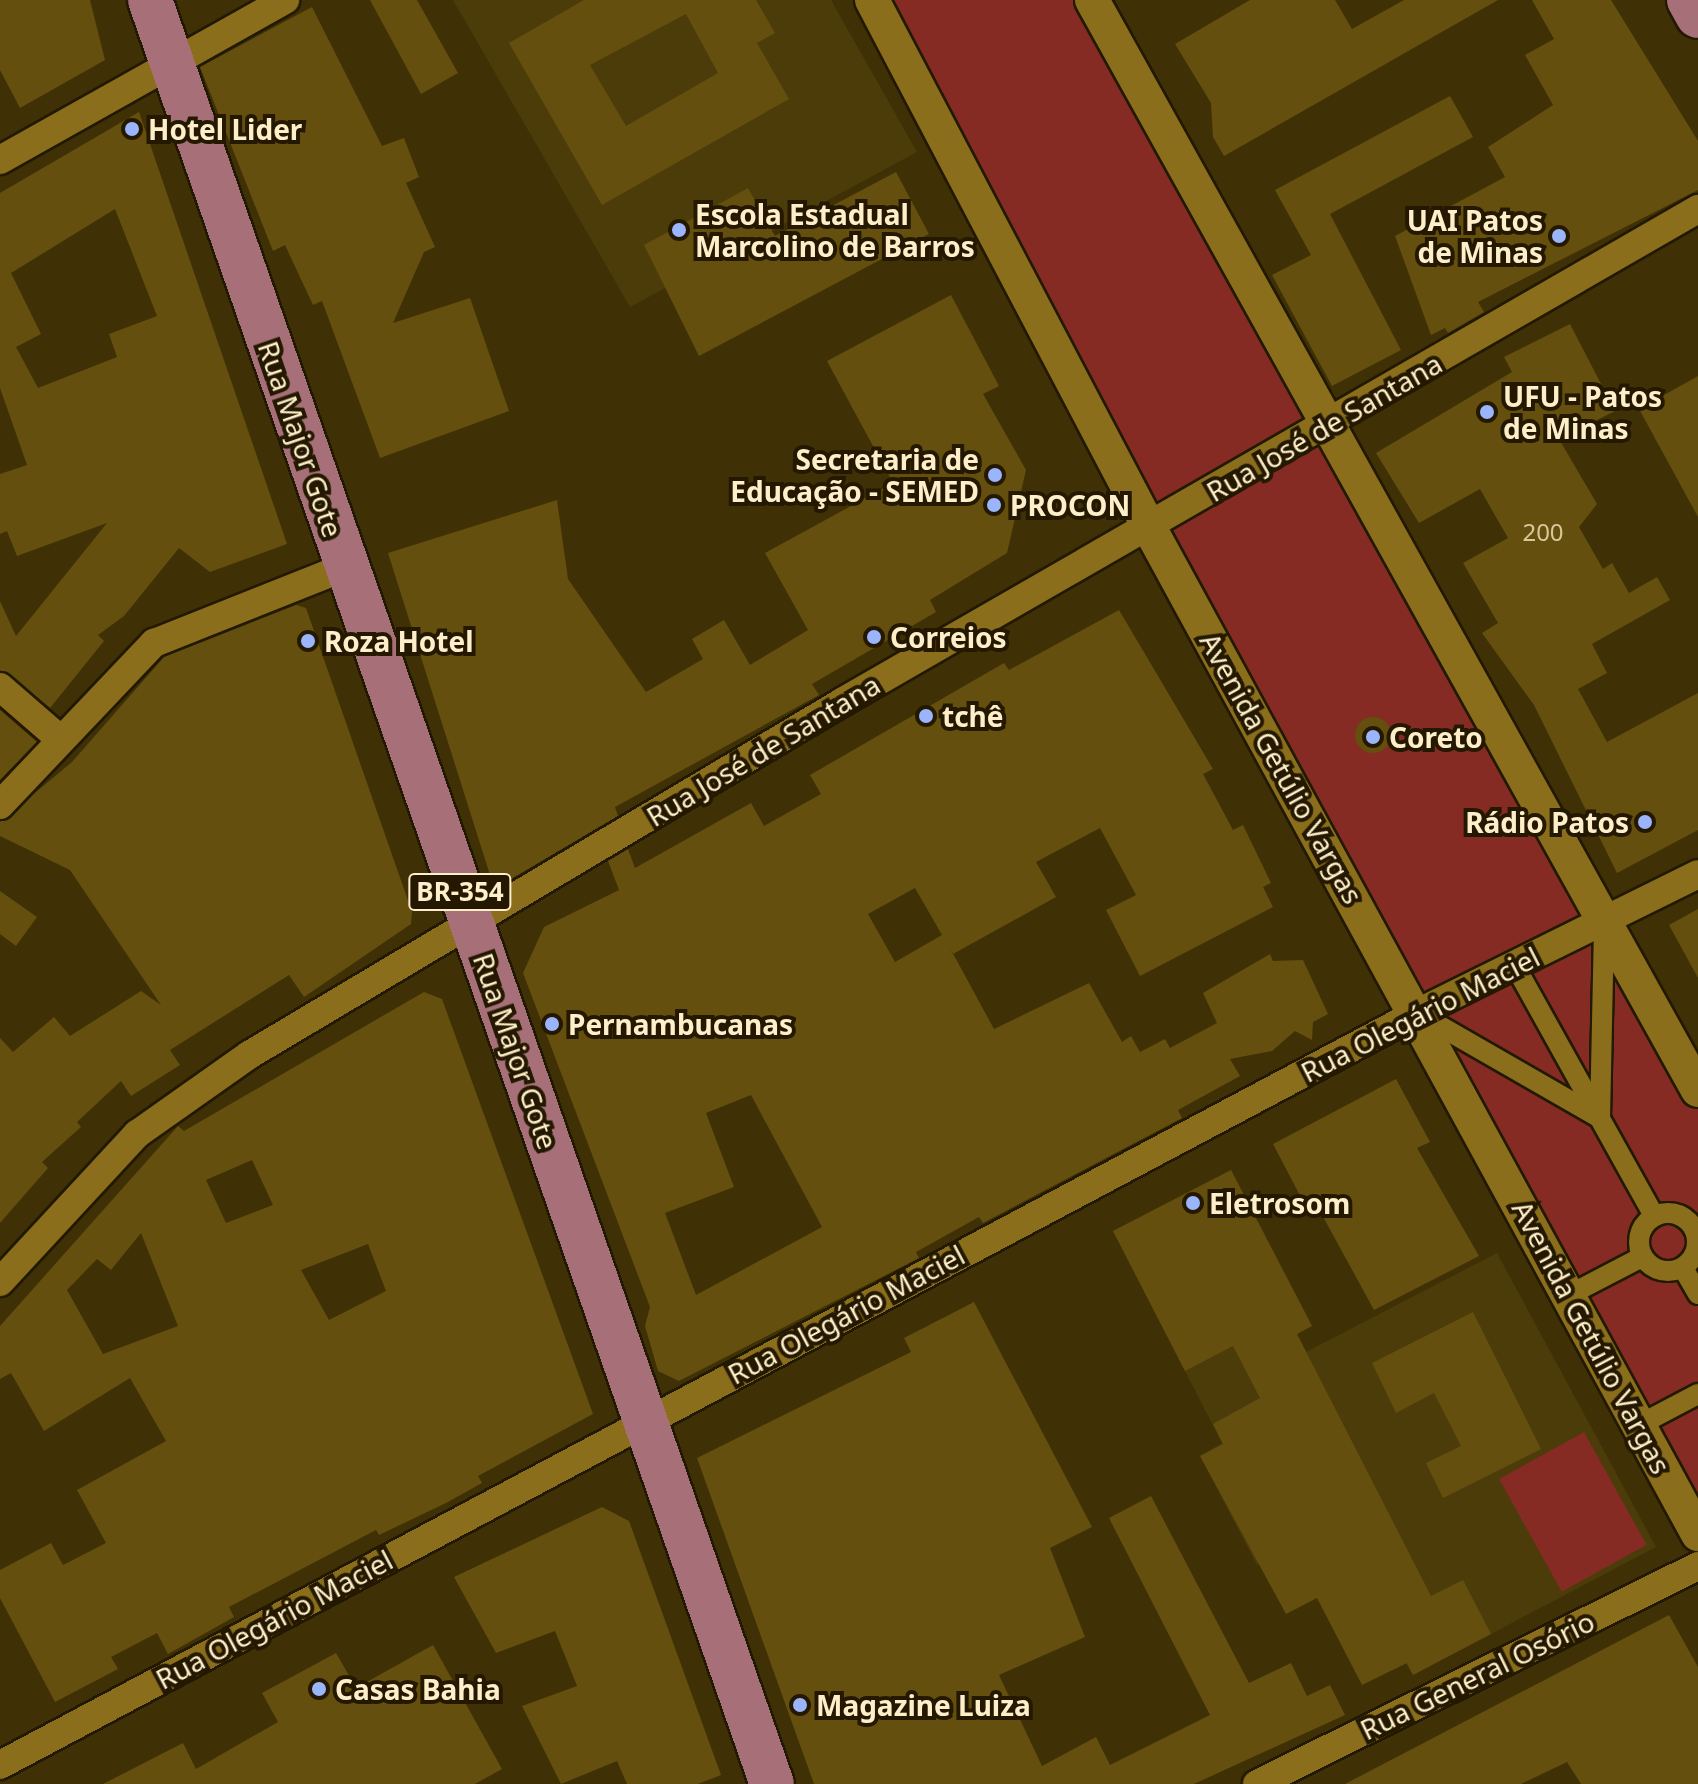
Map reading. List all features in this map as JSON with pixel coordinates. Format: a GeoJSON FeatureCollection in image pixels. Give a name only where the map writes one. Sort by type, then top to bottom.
{"type":"FeatureCollection","features":[{"type":"Feature","properties":{"kind":"main road","name":"Rua Major Gote"},"geometry":{"type":"LineString","coordinates":[[150,0],[345,567],[772,1784]]}},
{"type":"Feature","properties":{"kind":"main road"},"geometry":{"type":"LineString","coordinates":[[1689,0],[1698,16]]}},
{"type":"Feature","properties":{"kind":"street"},"geometry":{"type":"LineString","coordinates":[[0,160],[285,0]]}},
{"type":"Feature","properties":{"kind":"street","name":"Avenida Getúlio Vargas"},"geometry":{"type":"LineString","coordinates":[[872,0],[1150,529],[1417,1013],[1698,1534]]}},
{"type":"Feature","properties":{"kind":"street"},"geometry":{"type":"LineString","coordinates":[[1092,0],[1326,426],[1698,1090]]}},
{"type":"Feature","properties":{"kind":"street","name":"Rua José de Santana"},"geometry":{"type":"LineString","coordinates":[[0,1282],[176,1102],[842,702],[1150,529],[1698,209]]}},
{"type":"Feature","properties":{"kind":"street"},"geometry":{"type":"LineString","coordinates":[[0,805],[154,643],[345,567]]}},
{"type":"Feature","properties":{"kind":"street"},"geometry":{"type":"LineString","coordinates":[[0,687],[60,739]]}},
{"type":"Feature","properties":{"kind":"street","name":"Rua Olegário Maciel"},"geometry":{"type":"LineString","coordinates":[[0,1765],[1417,1013],[1698,874]]}},
{"type":"Feature","properties":{"kind":"street"},"geometry":{"type":"LineString","coordinates":[[1600,1118],[1604,922]]}},
{"type":"Feature","properties":{"kind":"street"},"geometry":{"type":"LineString","coordinates":[[1515,966],[1654,1216]]}},
{"type":"Feature","properties":{"kind":"street"},"geometry":{"type":"LineString","coordinates":[[1417,1013],[1600,1118]]}},
{"type":"Feature","properties":{"kind":"street"},"geometry":{"type":"LineString","coordinates":[[1673,1213],[1696,1226],[1695,1252],[1683,1268],[1655,1269],[1642,1257],[1638,1238],[1654,1216],[1673,1213]]}},
{"type":"Feature","properties":{"kind":"street"},"geometry":{"type":"LineString","coordinates":[[1569,1295],[1642,1257]]}},
{"type":"Feature","properties":{"kind":"street"},"geometry":{"type":"LineString","coordinates":[[1683,1268],[1698,1294]]}},
{"type":"Feature","properties":{"kind":"street"},"geometry":{"type":"LineString","coordinates":[[1639,1425],[1698,1394]]}},
{"type":"Feature","properties":{"kind":"street","name":"Rua General Osório"},"geometry":{"type":"LineString","coordinates":[[1257,1784],[1698,1566]]}},
{"type":"Feature","properties":{"kind":"shaded area","name":"Escola Estadual Marcolino de Barros"},"geometry":{"type":"Polygon","coordinates":[[[453,0],[831,0],[917,152],[630,307],[453,0]]]}},
{"type":"Feature","properties":{"kind":"shaded area"},"geometry":{"type":"Polygon","coordinates":[[[872,0],[1092,0],[1698,1090],[1698,1534],[872,0]]]}},
{"type":"Feature","properties":{"kind":"shaded area"},"geometry":{"type":"Polygon","coordinates":[[[1231,1170],[1312,1326],[1297,1334],[1306,1352],[1497,1253],[1656,1547],[1413,1675],[1322,1531],[1257,1565],[1200,1456],[1222,1443],[1113,1231],[1231,1170]]]}},
{"type":"Feature","properties":{"kind":"shaded area"},"geometry":{"type":"Polygon","coordinates":[[[1584,1432],[1647,1545],[1562,1592],[1499,1479],[1584,1432]]]}},
{"type":"Feature","properties":{"kind":"building"},"geometry":{"type":"Polygon","coordinates":[[[0,0],[90,0],[105,60],[20,108],[0,70],[0,0]]]}},
{"type":"Feature","properties":{"kind":"building"},"geometry":{"type":"Polygon","coordinates":[[[370,0],[417,0],[458,73],[421,94],[370,0]]]}},
{"type":"Feature","properties":{"kind":"building"},"geometry":{"type":"Polygon","coordinates":[[[584,0],[756,0],[775,33],[757,43],[789,99],[602,205],[509,43],[584,0]],[[686,14],[590,65],[626,126],[718,73],[686,14]]]}},
{"type":"Feature","properties":{"kind":"building"},"geometry":{"type":"Polygon","coordinates":[[[1250,0],[1335,0],[1352,29],[1404,0],[1498,0],[1224,156],[1213,137],[1211,103],[1175,44],[1250,0]]]}},
{"type":"Feature","properties":{"kind":"building"},"geometry":{"type":"Polygon","coordinates":[[[1532,0],[1611,0],[1698,141],[1698,190],[1478,302],[1484,312],[1448,333],[1445,328],[1431,335],[1395,236],[1505,177],[1488,147],[1553,105],[1525,55],[1554,39],[1532,0]]]}},
{"type":"Feature","properties":{"kind":"building"},"geometry":{"type":"Polygon","coordinates":[[[312,7],[382,146],[404,138],[419,177],[406,183],[435,247],[424,252],[393,323],[470,298],[509,411],[380,458],[322,301],[313,305],[285,245],[273,251],[200,67],[312,7]]]}},
{"type":"Feature","properties":{"kind":"building"},"geometry":{"type":"Polygon","coordinates":[[[1450,96],[1473,137],[1330,214],[1401,350],[1332,386],[1272,275],[1311,255],[1275,190],[1450,96]]]}},
{"type":"Feature","properties":{"kind":"building"},"geometry":{"type":"Polygon","coordinates":[[[139,112],[287,544],[210,572],[179,548],[124,616],[98,635],[104,641],[50,708],[0,670],[0,601],[16,636],[107,523],[17,556],[7,531],[0,534],[0,474],[27,465],[0,388],[0,193],[139,112]],[[115,209],[11,273],[41,334],[16,347],[38,388],[117,357],[109,334],[157,316],[115,209]]]}},
{"type":"Feature","properties":{"kind":"building"},"geometry":{"type":"Polygon","coordinates":[[[896,172],[929,234],[699,356],[644,245],[748,188],[775,236],[896,172]]]}},
{"type":"Feature","properties":{"kind":"building"},"geometry":{"type":"Polygon","coordinates":[[[951,295],[999,386],[983,394],[1026,470],[1007,553],[930,600],[936,612],[812,684],[819,695],[615,807],[618,816],[506,882],[490,875],[388,553],[557,500],[568,579],[646,692],[703,659],[692,639],[724,620],[750,665],[808,630],[765,553],[893,483],[827,361],[951,295]]]}},
{"type":"Feature","properties":{"kind":"building"},"geometry":{"type":"Polygon","coordinates":[[[1570,324],[1615,411],[1559,439],[1597,504],[1579,527],[1603,569],[1612,563],[1629,593],[1657,577],[1670,600],[1592,644],[1607,673],[1578,689],[1607,742],[1698,693],[1698,830],[1617,873],[1534,705],[1482,633],[1498,623],[1463,563],[1508,538],[1480,489],[1419,523],[1376,453],[1512,372],[1504,357],[1570,324]]]}},
{"type":"Feature","properties":{"kind":"building"},"geometry":{"type":"Polygon","coordinates":[[[1698,376],[1698,517],[1639,409],[1698,376]]]}},
{"type":"Feature","properties":{"kind":"building"},"geometry":{"type":"Polygon","coordinates":[[[296,605],[306,608],[412,912],[411,924],[304,997],[289,975],[170,1050],[180,1065],[131,1096],[121,1081],[77,1122],[81,1127],[42,1162],[48,1168],[0,1223],[0,1038],[13,1052],[54,1017],[70,1036],[141,991],[161,1005],[70,870],[0,836],[0,822],[72,762],[164,657],[296,605]]]}},
{"type":"Feature","properties":{"kind":"building"},"geometry":{"type":"Polygon","coordinates":[[[1119,610],[1213,769],[1203,774],[1233,830],[1243,825],[1271,883],[1263,887],[1273,907],[1140,976],[1106,910],[1136,895],[1100,828],[1036,862],[1056,897],[953,954],[994,1029],[1089,983],[1122,1042],[1131,1036],[1140,1052],[1165,1039],[1170,1048],[1217,1023],[1203,993],[1270,954],[1273,961],[1303,960],[1328,1014],[1313,1022],[1312,1040],[1295,1031],[1272,1051],[1230,1059],[1240,1076],[1178,1110],[1182,1118],[983,1223],[979,1217],[916,1252],[919,1258],[679,1381],[658,1371],[645,1326],[650,1307],[523,973],[544,927],[619,890],[608,861],[628,849],[635,868],[751,803],[764,826],[821,794],[810,775],[1004,663],[1009,670],[1119,610]],[[915,888],[868,914],[895,962],[942,935],[915,888]],[[751,1095],[706,1113],[734,1187],[665,1213],[696,1295],[822,1227],[751,1095]]]}},
{"type":"Feature","properties":{"kind":"building"},"geometry":{"type":"Polygon","coordinates":[[[0,710],[37,742],[0,780],[0,710]]]}},
{"type":"Feature","properties":{"kind":"building","name":"Coreto"},"geometry":{"type":"Polygon","coordinates":[[[1373,717],[1386,722],[1391,735],[1386,748],[1373,753],[1360,748],[1355,735],[1360,722],[1373,717]]]}},
{"type":"Feature","properties":{"kind":"building"},"geometry":{"type":"Polygon","coordinates":[[[0,891],[37,917],[16,946],[0,934],[0,891]]]}},
{"type":"Feature","properties":{"kind":"building"},"geometry":{"type":"Polygon","coordinates":[[[1698,909],[1698,978],[1669,925],[1698,909]]]}},
{"type":"Feature","properties":{"kind":"building"},"geometry":{"type":"Polygon","coordinates":[[[424,992],[442,999],[593,1414],[478,1476],[482,1483],[446,1503],[379,1535],[376,1530],[229,1607],[234,1617],[168,1654],[157,1633],[111,1657],[118,1669],[55,1702],[0,1598],[0,1570],[51,1543],[63,1565],[106,1543],[77,1490],[166,1441],[130,1378],[44,1431],[11,1373],[0,1379],[0,1326],[178,1126],[184,1131],[424,992]],[[252,1160],[206,1180],[226,1223],[273,1205],[252,1160]],[[141,1233],[111,1270],[97,1259],[67,1290],[103,1354],[178,1326],[141,1233]],[[368,1244],[301,1270],[329,1320],[386,1291],[368,1244]]]}},
{"type":"Feature","properties":{"kind":"building"},"geometry":{"type":"Polygon","coordinates":[[[1396,1079],[1430,1142],[1417,1148],[1479,1256],[1374,1310],[1315,1202],[1306,1207],[1273,1144],[1396,1079]]]}},
{"type":"Feature","properties":{"kind":"building"},"geometry":{"type":"Polygon","coordinates":[[[1231,1170],[1312,1326],[1297,1334],[1431,1596],[1463,1580],[1491,1634],[1413,1675],[1407,1663],[1362,1685],[1317,1598],[1286,1614],[1200,1456],[1223,1444],[1213,1424],[1260,1398],[1233,1346],[1185,1371],[1113,1231],[1231,1170]]]}},
{"type":"Feature","properties":{"kind":"building"},"geometry":{"type":"Polygon","coordinates":[[[974,1302],[1092,1527],[1050,1548],[1085,1637],[999,1675],[1042,1766],[1096,1737],[1110,1765],[1210,1715],[1109,1518],[1151,1496],[1249,1683],[1291,1663],[1307,1696],[1330,1685],[1345,1715],[1194,1784],[814,1784],[697,1458],[911,1352],[904,1338],[974,1302]]]}},
{"type":"Feature","properties":{"kind":"building"},"geometry":{"type":"Polygon","coordinates":[[[1473,1312],[1541,1449],[1443,1498],[1426,1463],[1461,1446],[1434,1393],[1396,1413],[1372,1363],[1473,1312]]]}},
{"type":"Feature","properties":{"kind":"building"},"geometry":{"type":"Polygon","coordinates":[[[602,1507],[629,1521],[721,1775],[698,1784],[627,1784],[617,1761],[561,1784],[522,1706],[577,1686],[555,1631],[496,1653],[454,1577],[602,1507]]]}},
{"type":"Feature","properties":{"kind":"building"},"geometry":{"type":"Polygon","coordinates":[[[1669,1615],[1698,1667],[1698,1784],[1581,1784],[1567,1762],[1521,1784],[1345,1784],[1669,1615]]]}},
{"type":"Feature","properties":{"kind":"building"},"geometry":{"type":"Polygon","coordinates":[[[433,1645],[502,1769],[475,1784],[103,1784],[183,1743],[196,1769],[278,1722],[262,1693],[336,1653],[356,1688],[433,1645]]]}},
{"type":"Feature","properties":{"kind":"place","name":"Hotel Lider"},"geometry":{"type":"Point","coordinates":[132,129]}},
{"type":"Feature","properties":{"kind":"place","name":"Escola Estadual Marcolino de Barros"},"geometry":{"type":"Point","coordinates":[679,230]}},
{"type":"Feature","properties":{"kind":"place","name":"UAI Patos de Minas"},"geometry":{"type":"Point","coordinates":[1559,236]}},
{"type":"Feature","properties":{"kind":"place","name":"UFU - Patos de Minas"},"geometry":{"type":"Point","coordinates":[1487,412]}},
{"type":"Feature","properties":{"kind":"place","name":"Secretaria de Educação - SEMED"},"geometry":{"type":"Point","coordinates":[995,475]}},
{"type":"Feature","properties":{"kind":"place","name":"PROCON"},"geometry":{"type":"Point","coordinates":[994,505]}},
{"type":"Feature","properties":{"kind":"place","name":"Correios"},"geometry":{"type":"Point","coordinates":[874,637]}},
{"type":"Feature","properties":{"kind":"place","name":"Roza Hotel"},"geometry":{"type":"Point","coordinates":[308,641]}},
{"type":"Feature","properties":{"kind":"place","name":"tchê"},"geometry":{"type":"Point","coordinates":[926,716]}},
{"type":"Feature","properties":{"kind":"place","name":"Coreto"},"geometry":{"type":"Point","coordinates":[1373,737]}},
{"type":"Feature","properties":{"kind":"place","name":"Rádio Patos"},"geometry":{"type":"Point","coordinates":[1645,822]}},
{"type":"Feature","properties":{"kind":"place","name":"Pernambucanas"},"geometry":{"type":"Point","coordinates":[552,1024]}},
{"type":"Feature","properties":{"kind":"place","name":"Eletrosom"},"geometry":{"type":"Point","coordinates":[1193,1203]}},
{"type":"Feature","properties":{"kind":"place","name":"Casas Bahia"},"geometry":{"type":"Point","coordinates":[319,1689]}},
{"type":"Feature","properties":{"kind":"place","name":"Magazine Luiza"},"geometry":{"type":"Point","coordinates":[800,1705]}}]}
